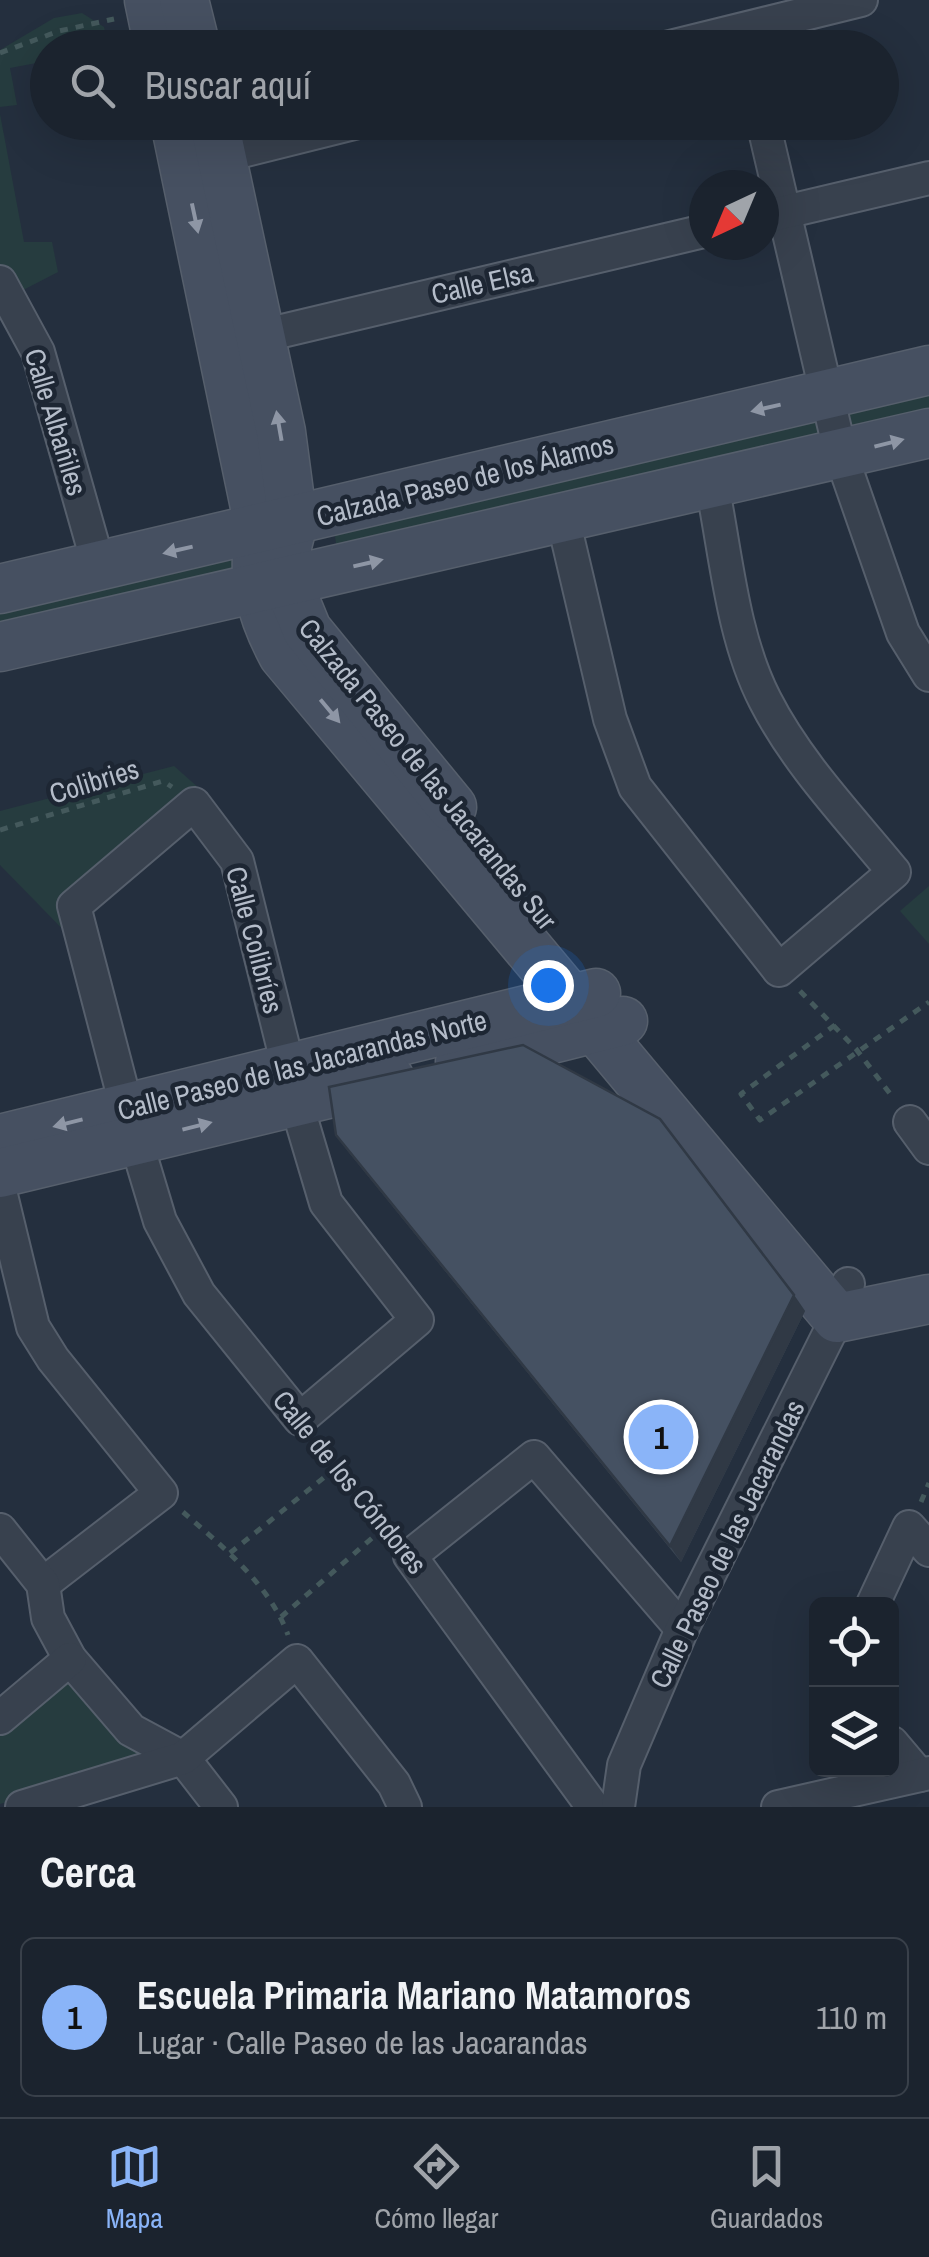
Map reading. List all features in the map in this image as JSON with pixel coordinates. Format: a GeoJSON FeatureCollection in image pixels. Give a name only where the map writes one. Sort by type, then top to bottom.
{"type":"FeatureCollection","features":[{"type":"Feature","properties":{"kind":"street"},"geometry":{"type":"LineString","coordinates":[[740,26],[862,0]]}},
{"type":"Feature","properties":{"kind":"street"},"geometry":{"type":"LineString","coordinates":[[179,140],[276,527]]}},
{"type":"Feature","properties":{"kind":"street"},"geometry":{"type":"LineString","coordinates":[[218,140],[281,432],[276,527]]}},
{"type":"Feature","properties":{"kind":"street"},"geometry":{"type":"LineString","coordinates":[[765,140],[769,170]]}},
{"type":"Feature","properties":{"kind":"street"},"geometry":{"type":"LineString","coordinates":[[779,214],[929,178]]}},
{"type":"Feature","properties":{"kind":"street"},"geometry":{"type":"LineString","coordinates":[[779,232],[841,455],[903,633],[929,675]]}},
{"type":"Feature","properties":{"kind":"street","name":"Calle Elsa"},"geometry":{"type":"LineString","coordinates":[[261,336],[689,235]]}},
{"type":"Feature","properties":{"kind":"street","name":"Calle Albañiles"},"geometry":{"type":"LineString","coordinates":[[0,282],[38,352],[99,567]]}},
{"type":"Feature","properties":{"kind":"street","name":"Calzada Paseo de los Álamos"},"geometry":{"type":"LineString","coordinates":[[0,589],[929,370]]}},
{"type":"Feature","properties":{"kind":"street","name":"Calzada Paseo de los Álamos"},"geometry":{"type":"LineString","coordinates":[[0,647],[929,433]]}},
{"type":"Feature","properties":{"kind":"street"},"geometry":{"type":"LineString","coordinates":[[563,519],[610,720],[635,787],[779,970],[894,872],[791,745],[763,697],[744,642],[712,484]]}},
{"type":"Feature","properties":{"kind":"street","name":"Calzada Paseo de las Jacarandas Sur"},"geometry":{"type":"LineString","coordinates":[[276,527],[266,625],[282,655],[599,1010],[842,1301]]}},
{"type":"Feature","properties":{"kind":"street","name":"Calzada Paseo de las Jacarandas Sur"},"geometry":{"type":"LineString","coordinates":[[272,585],[599,1010]]}},
{"type":"Feature","properties":{"kind":"street"},"geometry":{"type":"LineString","coordinates":[[153,611],[220,625],[282,655]]}},
{"type":"Feature","properties":{"kind":"street","name":"Calle de los Cóndores"},"geometry":{"type":"LineString","coordinates":[[194,804],[74,906],[160,1221],[200,1294],[300,1419]]}},
{"type":"Feature","properties":{"kind":"street","name":"Calle Colibríes"},"geometry":{"type":"LineString","coordinates":[[194,804],[238,861],[292,1084],[326,1203],[417,1320],[300,1419]]}},
{"type":"Feature","properties":{"kind":"street","name":"Calle Paseo de las Jacarandas Norte"},"geometry":{"type":"LineString","coordinates":[[0,1173],[131,1125],[599,1010]]}},
{"type":"Feature","properties":{"kind":"street","name":"Calle Paseo de las Jacarandas Norte"},"geometry":{"type":"LineString","coordinates":[[0,1140],[131,1125]]}},
{"type":"Feature","properties":{"kind":"street"},"geometry":{"type":"LineString","coordinates":[[0,1191],[33,1327],[53,1360],[160,1492],[43,1584]]}},
{"type":"Feature","properties":{"kind":"street"},"geometry":{"type":"LineString","coordinates":[[842,1301],[929,1265]]}},
{"type":"Feature","properties":{"kind":"street"},"geometry":{"type":"LineString","coordinates":[[842,1301],[929,1299]]}},
{"type":"Feature","properties":{"kind":"street","name":"Calle Paseo de las Jacarandas"},"geometry":{"type":"LineString","coordinates":[[618,1807],[624,1765],[682,1629],[842,1301]]}},
{"type":"Feature","properties":{"kind":"street"},"geometry":{"type":"LineString","coordinates":[[410,1556],[534,1457],[682,1629]]}},
{"type":"Feature","properties":{"kind":"street"},"geometry":{"type":"LineString","coordinates":[[0,1530],[43,1584],[48,1618],[70,1659],[130,1730],[183,1758],[221,1807]]}},
{"type":"Feature","properties":{"kind":"street"},"geometry":{"type":"LineString","coordinates":[[879,1597],[919,1539]]}},
{"type":"Feature","properties":{"kind":"street","name":"Calle de los Cóndores"},"geometry":{"type":"LineString","coordinates":[[410,1556],[594,1807]]}},
{"type":"Feature","properties":{"kind":"street"},"geometry":{"type":"LineString","coordinates":[[0,1718],[70,1659]]}},
{"type":"Feature","properties":{"kind":"street"},"geometry":{"type":"LineString","coordinates":[[22,1807],[183,1758],[297,1662],[394,1784],[405,1807]]}},
{"type":"Feature","properties":{"kind":"street"},"geometry":{"type":"LineString","coordinates":[[778,1807],[836,1801],[924,1774],[899,1750]]}},
{"type":"Feature","properties":{"kind":"path"},"geometry":{"type":"LineString","coordinates":[[65,30],[161,15]]}},
{"type":"Feature","properties":{"kind":"path"},"geometry":{"type":"LineString","coordinates":[[0,53],[30,42]]}},
{"type":"Feature","properties":{"kind":"path","name":"Colibries"},"geometry":{"type":"LineString","coordinates":[[0,830],[163,781],[194,804]]}},
{"type":"Feature","properties":{"kind":"path"},"geometry":{"type":"LineString","coordinates":[[779,970],[856,1049],[920,1135]]}},
{"type":"Feature","properties":{"kind":"path"},"geometry":{"type":"LineString","coordinates":[[835,1025],[741,1094],[760,1120],[856,1049],[929,1002]]}},
{"type":"Feature","properties":{"kind":"path","name":"Calle de los Cóndores"},"geometry":{"type":"LineString","coordinates":[[300,1419],[410,1556]]}},
{"type":"Feature","properties":{"kind":"path"},"geometry":{"type":"LineString","coordinates":[[230,1553],[338,1466]]}},
{"type":"Feature","properties":{"kind":"path"},"geometry":{"type":"LineString","coordinates":[[160,1492],[230,1553],[282,1616],[297,1662]]}},
{"type":"Feature","properties":{"kind":"path"},"geometry":{"type":"LineString","coordinates":[[282,1616],[386,1526]]}},
{"type":"Feature","properties":{"kind":"green space"},"geometry":{"type":"Polygon","coordinates":[[[82,13],[105,30],[34,30],[54,18],[82,13]]]}},
{"type":"Feature","properties":{"kind":"green space"},"geometry":{"type":"Polygon","coordinates":[[[30,32],[30,64],[10,68],[17,105],[0,107],[0,50],[30,32]]]}},
{"type":"Feature","properties":{"kind":"green space"},"geometry":{"type":"Polygon","coordinates":[[[0,114],[24,242],[52,242],[58,272],[0,302],[0,114]]]}},
{"type":"Feature","properties":{"kind":"green space"},"geometry":{"type":"Polygon","coordinates":[[[929,386],[929,425],[339,562],[333,524],[929,386]]]}},
{"type":"Feature","properties":{"kind":"green space"},"geometry":{"type":"Polygon","coordinates":[[[234,544],[239,583],[0,639],[0,600],[234,544]]]}},
{"type":"Feature","properties":{"kind":"green space"},"geometry":{"type":"Polygon","coordinates":[[[174,766],[209,797],[86,909],[80,947],[0,865],[0,811],[174,766]]]}},
{"type":"Feature","properties":{"kind":"green space"},"geometry":{"type":"Polygon","coordinates":[[[929,886],[929,944],[900,911],[929,886]]]}},
{"type":"Feature","properties":{"kind":"green space"},"geometry":{"type":"Polygon","coordinates":[[[57,1653],[153,1759],[0,1804],[0,1703],[57,1653]]]}},
{"type":"Feature","properties":{"kind":"building"},"geometry":{"type":"Polygon","coordinates":[[[523,1045],[660,1119],[794,1295],[670,1546],[336,1135],[329,1087],[523,1045]]]}},
{"type":"Feature","properties":{"kind":"place","name":"Escuela Primaria Mariano Matamoros"},"geometry":{"type":"Point","coordinates":[661,1437]}}]}
